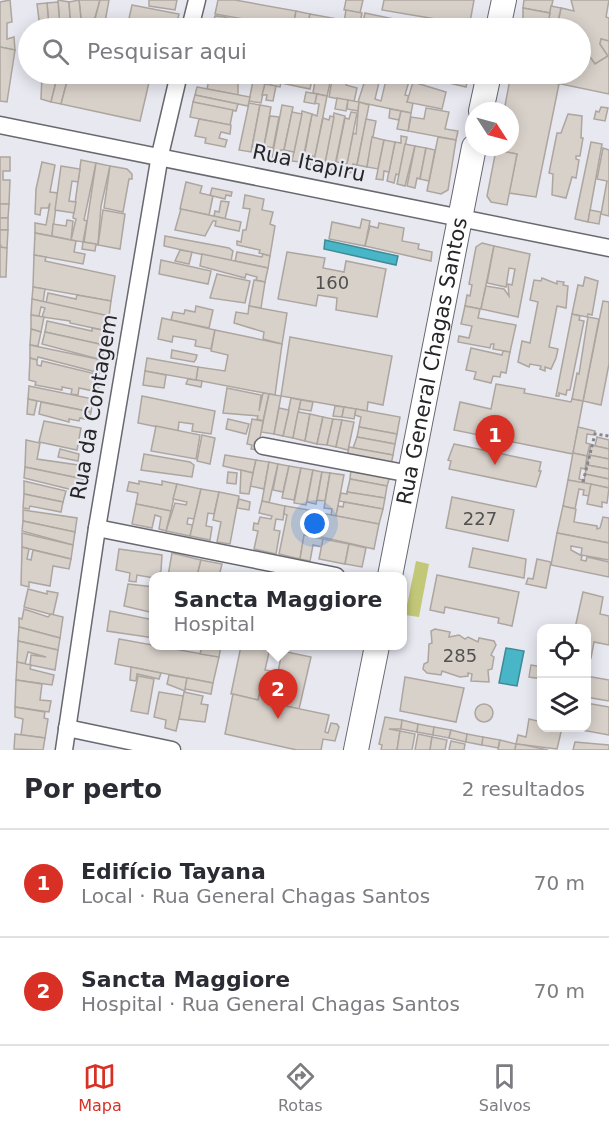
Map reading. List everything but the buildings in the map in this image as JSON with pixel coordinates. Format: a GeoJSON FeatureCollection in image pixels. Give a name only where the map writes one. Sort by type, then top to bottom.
{"type":"FeatureCollection","features":[{"type":"Feature","properties":{"kind":"street"},"geometry":{"type":"LineString","coordinates":[[192,18],[197,0]]}},
{"type":"Feature","properties":{"kind":"street"},"geometry":{"type":"LineString","coordinates":[[500,18],[504,0]]}},
{"type":"Feature","properties":{"kind":"street","name":"Rua da Contagem"},"geometry":{"type":"LineString","coordinates":[[64,750],[97,528],[160,155],[177,84]]}},
{"type":"Feature","properties":{"kind":"street"},"geometry":{"type":"LineString","coordinates":[[484,102],[487,84]]}},
{"type":"Feature","properties":{"kind":"street","name":"Rua Itapiru"},"geometry":{"type":"LineString","coordinates":[[0,125],[160,155],[609,248]]}},
{"type":"Feature","properties":{"kind":"street","name":"Rua General Chagas Santos"},"geometry":{"type":"LineString","coordinates":[[391,572],[472,156]]}},
{"type":"Feature","properties":{"kind":"street"},"geometry":{"type":"LineString","coordinates":[[263,446],[411,474]]}},
{"type":"Feature","properties":{"kind":"street"},"geometry":{"type":"LineString","coordinates":[[97,528],[316,572]]}},
{"type":"Feature","properties":{"kind":"street"},"geometry":{"type":"LineString","coordinates":[[356,750],[376,650]]}},
{"type":"Feature","properties":{"kind":"street"},"geometry":{"type":"LineString","coordinates":[[67,728],[172,750]]}},
{"type":"Feature","properties":{"kind":"path"},"geometry":{"type":"LineString","coordinates":[[583,482],[595,434],[609,436]]}},
{"type":"Feature","properties":{"kind":"green space"},"geometry":{"type":"Polygon","coordinates":[[[416,561],[429,564],[419,617],[407,615],[416,561]]]}},
{"type":"Feature","properties":{"kind":"water"},"geometry":{"type":"Polygon","coordinates":[[[325,240],[398,256],[396,265],[324,249],[325,240]]]}},
{"type":"Feature","properties":{"kind":"water"},"geometry":{"type":"Polygon","coordinates":[[[506,648],[524,651],[517,686],[499,683],[506,648]]]}},
{"type":"Feature","properties":{"kind":"place","name":"Edifício Tayana"},"geometry":{"type":"Point","coordinates":[495,465]}},
{"type":"Feature","properties":{"kind":"place","name":"Sancta Maggiore"},"geometry":{"type":"Point","coordinates":[278,719]}}]}
